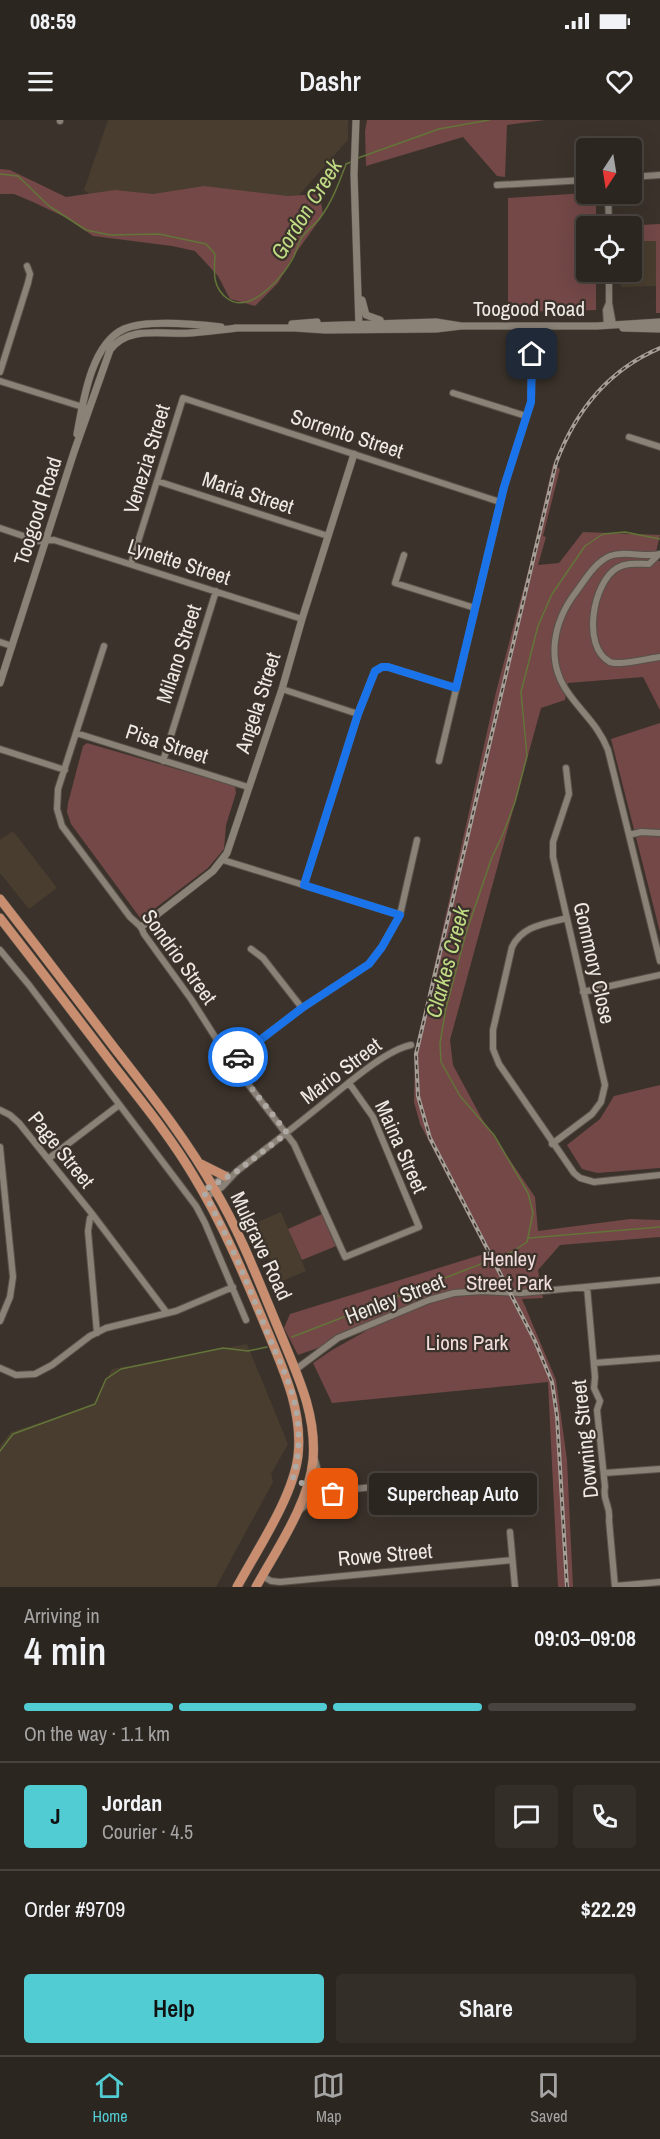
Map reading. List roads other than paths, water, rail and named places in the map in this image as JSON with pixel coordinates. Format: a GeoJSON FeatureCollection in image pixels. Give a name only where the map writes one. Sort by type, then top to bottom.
{"type":"FeatureCollection","features":[{"type":"Feature","properties":{"kind":"main road","name":"Mulgrave Road"},"geometry":{"type":"LineString","coordinates":[[0,899],[157,1103],[198,1162],[243,1243],[295,1370],[309,1409],[313,1454],[308,1483],[295,1515],[256,1587]]}},
{"type":"Feature","properties":{"kind":"main road","name":"Mulgrave Road"},"geometry":{"type":"LineString","coordinates":[[0,918],[171,1140],[205,1194],[239,1263],[290,1386],[298,1423],[299,1444],[294,1475],[279,1510],[237,1587]]}},
{"type":"Feature","properties":{"kind":"main road"},"geometry":{"type":"LineString","coordinates":[[198,1162],[225,1176]]}},
{"type":"Feature","properties":{"kind":"main road"},"geometry":{"type":"LineString","coordinates":[[294,1475],[308,1483]]}},
{"type":"Feature","properties":{"kind":"street"},"geometry":{"type":"LineString","coordinates":[[356,120],[354,174],[359,326]]}},
{"type":"Feature","properties":{"kind":"street"},"geometry":{"type":"LineString","coordinates":[[642,176],[660,175]]}},
{"type":"Feature","properties":{"kind":"street"},"geometry":{"type":"LineString","coordinates":[[497,185],[576,181]]}},
{"type":"Feature","properties":{"kind":"street"},"geometry":{"type":"LineString","coordinates":[[356,241],[363,310],[372,318],[390,323]]}},
{"type":"Feature","properties":{"kind":"street"},"geometry":{"type":"LineString","coordinates":[[0,372],[28,283],[30,274],[27,266]]}},
{"type":"Feature","properties":{"kind":"street"},"geometry":{"type":"LineString","coordinates":[[609,282],[609,303],[606,311],[610,326]]}},
{"type":"Feature","properties":{"kind":"street"},"geometry":{"type":"LineString","coordinates":[[269,328],[309,322],[348,320],[358,307]]}},
{"type":"Feature","properties":{"kind":"street","name":"Toogood Road"},"geometry":{"type":"LineString","coordinates":[[74,452],[82,407],[98,356],[107,341],[124,329],[141,324],[325,330],[390,323],[436,322],[461,326]]}},
{"type":"Feature","properties":{"kind":"street","name":"Toogood Road"},"geometry":{"type":"LineString","coordinates":[[610,326],[660,322]]}},
{"type":"Feature","properties":{"kind":"street","name":"Toogood Road"},"geometry":{"type":"LineString","coordinates":[[359,326],[436,329],[461,326],[610,326],[660,329]]}},
{"type":"Feature","properties":{"kind":"street"},"geometry":{"type":"LineString","coordinates":[[439,761],[500,502],[531,402],[532,326]]}},
{"type":"Feature","properties":{"kind":"street","name":"Toogood Road"},"geometry":{"type":"LineString","coordinates":[[0,683],[74,452],[110,350],[119,340],[139,333],[189,333],[237,328]]}},
{"type":"Feature","properties":{"kind":"street"},"geometry":{"type":"LineString","coordinates":[[0,381],[90,409]]}},
{"type":"Feature","properties":{"kind":"street"},"geometry":{"type":"LineString","coordinates":[[453,393],[526,416]]}},
{"type":"Feature","properties":{"kind":"street","name":"Sorrento Street"},"geometry":{"type":"LineString","coordinates":[[183,398],[500,502]]}},
{"type":"Feature","properties":{"kind":"street","name":"Venezia Street"},"geometry":{"type":"LineString","coordinates":[[131,564],[183,398]]}},
{"type":"Feature","properties":{"kind":"street"},"geometry":{"type":"LineString","coordinates":[[629,437],[660,447]]}},
{"type":"Feature","properties":{"kind":"street","name":"Angela Street"},"geometry":{"type":"LineString","coordinates":[[141,927],[213,871],[223,860],[282,689],[354,454]]}},
{"type":"Feature","properties":{"kind":"street","name":"Maria Street"},"geometry":{"type":"LineString","coordinates":[[157,481],[328,536]]}},
{"type":"Feature","properties":{"kind":"street","name":"Lynette Street"},"geometry":{"type":"LineString","coordinates":[[0,528],[38,541],[54,540],[302,619]]}},
{"type":"Feature","properties":{"kind":"street"},"geometry":{"type":"LineString","coordinates":[[659,554],[624,554],[609,556],[602,561],[568,602],[554,641],[556,667],[564,688],[594,722],[608,750],[660,961]]}},
{"type":"Feature","properties":{"kind":"street"},"geometry":{"type":"LineString","coordinates":[[659,554],[649,564],[626,564],[616,568],[607,577],[596,603],[592,632],[602,655],[610,662],[660,657]]}},
{"type":"Feature","properties":{"kind":"street"},"geometry":{"type":"LineString","coordinates":[[404,555],[395,583],[475,608]]}},
{"type":"Feature","properties":{"kind":"street","name":"Milano Street"},"geometry":{"type":"LineString","coordinates":[[163,761],[216,591]]}},
{"type":"Feature","properties":{"kind":"street"},"geometry":{"type":"LineString","coordinates":[[0,642],[12,646]]}},
{"type":"Feature","properties":{"kind":"street","name":"Sondrio Street"},"geometry":{"type":"LineString","coordinates":[[104,646],[58,789],[57,802],[62,826],[130,917],[141,927],[231,1062],[287,1133],[303,1160],[345,1257]]}},
{"type":"Feature","properties":{"kind":"street"},"geometry":{"type":"LineString","coordinates":[[304,885],[372,675],[378,668],[388,667],[456,688]]}},
{"type":"Feature","properties":{"kind":"street"},"geometry":{"type":"LineString","coordinates":[[282,689],[358,714]]}},
{"type":"Feature","properties":{"kind":"street","name":"Pisa Street"},"geometry":{"type":"LineString","coordinates":[[76,733],[248,787]]}},
{"type":"Feature","properties":{"kind":"street"},"geometry":{"type":"LineString","coordinates":[[0,749],[65,770]]}},
{"type":"Feature","properties":{"kind":"street","name":"Gommory Close"},"geometry":{"type":"LineString","coordinates":[[552,1143],[592,1114],[601,1102],[605,1085],[553,857],[553,842],[569,794],[566,768]]}},
{"type":"Feature","properties":{"kind":"street"},"geometry":{"type":"LineString","coordinates":[[629,835],[641,832],[660,832]]}},
{"type":"Feature","properties":{"kind":"street"},"geometry":{"type":"LineString","coordinates":[[231,1062],[302,1008],[369,964],[382,947],[400,915],[417,840]]}},
{"type":"Feature","properties":{"kind":"street"},"geometry":{"type":"LineString","coordinates":[[223,860],[400,915]]}},
{"type":"Feature","properties":{"kind":"street"},"geometry":{"type":"LineString","coordinates":[[567,918],[527,929],[515,939],[492,1039],[499,1064],[574,1173],[586,1181],[594,1182],[660,1175]]}},
{"type":"Feature","properties":{"kind":"street"},"geometry":{"type":"LineString","coordinates":[[251,948],[263,958],[302,1008]]}},
{"type":"Feature","properties":{"kind":"street","name":"Mulgrave Road"},"geometry":{"type":"LineString","coordinates":[[1,953],[196,1206],[246,1320]]}},
{"type":"Feature","properties":{"kind":"street"},"geometry":{"type":"LineString","coordinates":[[583,992],[660,975]]}},
{"type":"Feature","properties":{"kind":"street","name":"Mario Street"},"geometry":{"type":"LineString","coordinates":[[205,1194],[388,1055],[401,1047],[411,1045]]}},
{"type":"Feature","properties":{"kind":"street","name":"Maina Street"},"geometry":{"type":"LineString","coordinates":[[345,1257],[419,1227],[373,1117],[350,1083]]}},
{"type":"Feature","properties":{"kind":"street"},"geometry":{"type":"LineString","coordinates":[[48,1158],[119,1105]]}},
{"type":"Feature","properties":{"kind":"street","name":"Page Street"},"geometry":{"type":"LineString","coordinates":[[0,1110],[15,1119],[48,1158],[167,1313]]}},
{"type":"Feature","properties":{"kind":"street"},"geometry":{"type":"LineString","coordinates":[[0,1147],[13,1276],[11,1292],[3,1308],[0,1321]]}},
{"type":"Feature","properties":{"kind":"street","name":"Mario Street"},"geometry":{"type":"LineString","coordinates":[[214,1188],[225,1176],[236,1172]]}},
{"type":"Feature","properties":{"kind":"street","name":"Page Street"},"geometry":{"type":"LineString","coordinates":[[93,1215],[90,1218],[88,1231],[97,1333]]}},
{"type":"Feature","properties":{"kind":"street"},"geometry":{"type":"LineString","coordinates":[[0,1218],[8,1220]]}},
{"type":"Feature","properties":{"kind":"street","name":"Henley Street"},"geometry":{"type":"LineString","coordinates":[[295,1370],[338,1338],[437,1297],[464,1292],[511,1293],[660,1280]]}},
{"type":"Feature","properties":{"kind":"street"},"geometry":{"type":"LineString","coordinates":[[0,1368],[16,1375],[35,1374],[52,1365],[97,1333],[124,1323],[189,1306],[233,1287]]}},
{"type":"Feature","properties":{"kind":"street","name":"Downing Street"},"geometry":{"type":"LineString","coordinates":[[587,1287],[594,1388],[600,1401],[597,1410],[605,1487],[603,1496],[610,1510],[615,1587]]}},
{"type":"Feature","properties":{"kind":"street"},"geometry":{"type":"LineString","coordinates":[[594,1363],[660,1358]]}},
{"type":"Feature","properties":{"kind":"street"},"geometry":{"type":"LineString","coordinates":[[313,1454],[326,1490]]}},
{"type":"Feature","properties":{"kind":"street"},"geometry":{"type":"LineString","coordinates":[[604,1473],[660,1469]]}},
{"type":"Feature","properties":{"kind":"street"},"geometry":{"type":"LineString","coordinates":[[308,1483],[326,1490],[344,1491],[485,1475],[500,1478],[505,1485],[508,1513]]}},
{"type":"Feature","properties":{"kind":"street"},"geometry":{"type":"LineString","coordinates":[[295,1515],[326,1490]]}},
{"type":"Feature","properties":{"kind":"street"},"geometry":{"type":"LineString","coordinates":[[510,1532],[515,1587]]}},
{"type":"Feature","properties":{"kind":"street","name":"Rowe Street"},"geometry":{"type":"LineString","coordinates":[[262,1576],[271,1581],[280,1582],[512,1560]]}},
{"type":"Feature","properties":{"kind":"street"},"geometry":{"type":"LineString","coordinates":[[615,1587],[660,1582]]}},
{"type":"Feature","properties":{"kind":"waterway","name":"Gordon Creek"},"geometry":{"type":"LineString","coordinates":[[358,158],[439,129],[489,120]]}},
{"type":"Feature","properties":{"kind":"waterway","name":"Gordon Creek"},"geometry":{"type":"LineString","coordinates":[[0,174],[18,176],[49,206],[86,230],[110,235],[159,234],[206,244],[215,254],[214,273],[219,290],[228,299],[237,303],[247,302],[257,297],[283,273],[290,264],[303,236],[318,221],[328,205],[346,164],[351,162]]}},
{"type":"Feature","properties":{"kind":"waterway","name":"Clarkes Creek"},"geometry":{"type":"LineString","coordinates":[[292,1337],[512,1252],[527,1242],[533,1213],[528,1193],[494,1135],[460,1096],[441,1062],[440,1043],[446,1008],[466,933],[492,857],[515,802],[527,756],[521,692],[538,626],[552,594],[585,546],[603,534],[625,532],[660,539]]}},
{"type":"Feature","properties":{"kind":"waterway"},"geometry":{"type":"LineString","coordinates":[[529,1238],[660,1227]]}},
{"type":"Feature","properties":{"kind":"waterway","name":"Clarkes Creek"},"geometry":{"type":"LineString","coordinates":[[0,1451],[13,1434],[95,1404],[106,1379],[121,1369],[223,1348],[248,1351],[267,1347]]}},
{"type":"Feature","properties":{"kind":"railway"},"geometry":{"type":"LineString","coordinates":[[567,1587],[557,1416],[552,1382],[535,1341],[430,1138],[418,1096],[416,1054],[556,463],[573,427],[596,395],[624,368],[660,348]]}},
{"type":"Feature","properties":{"kind":"place","name":"Supercheap Auto"},"geometry":{"type":"Point","coordinates":[333,1494]}},
{"type":"Feature","properties":{"kind":"park label","name":"Henley Street Park"},"geometry":{"type":"Point","coordinates":[509,1271]}},
{"type":"Feature","properties":{"kind":"park label","name":"Lions Park"},"geometry":{"type":"Point","coordinates":[467,1343]}}]}
